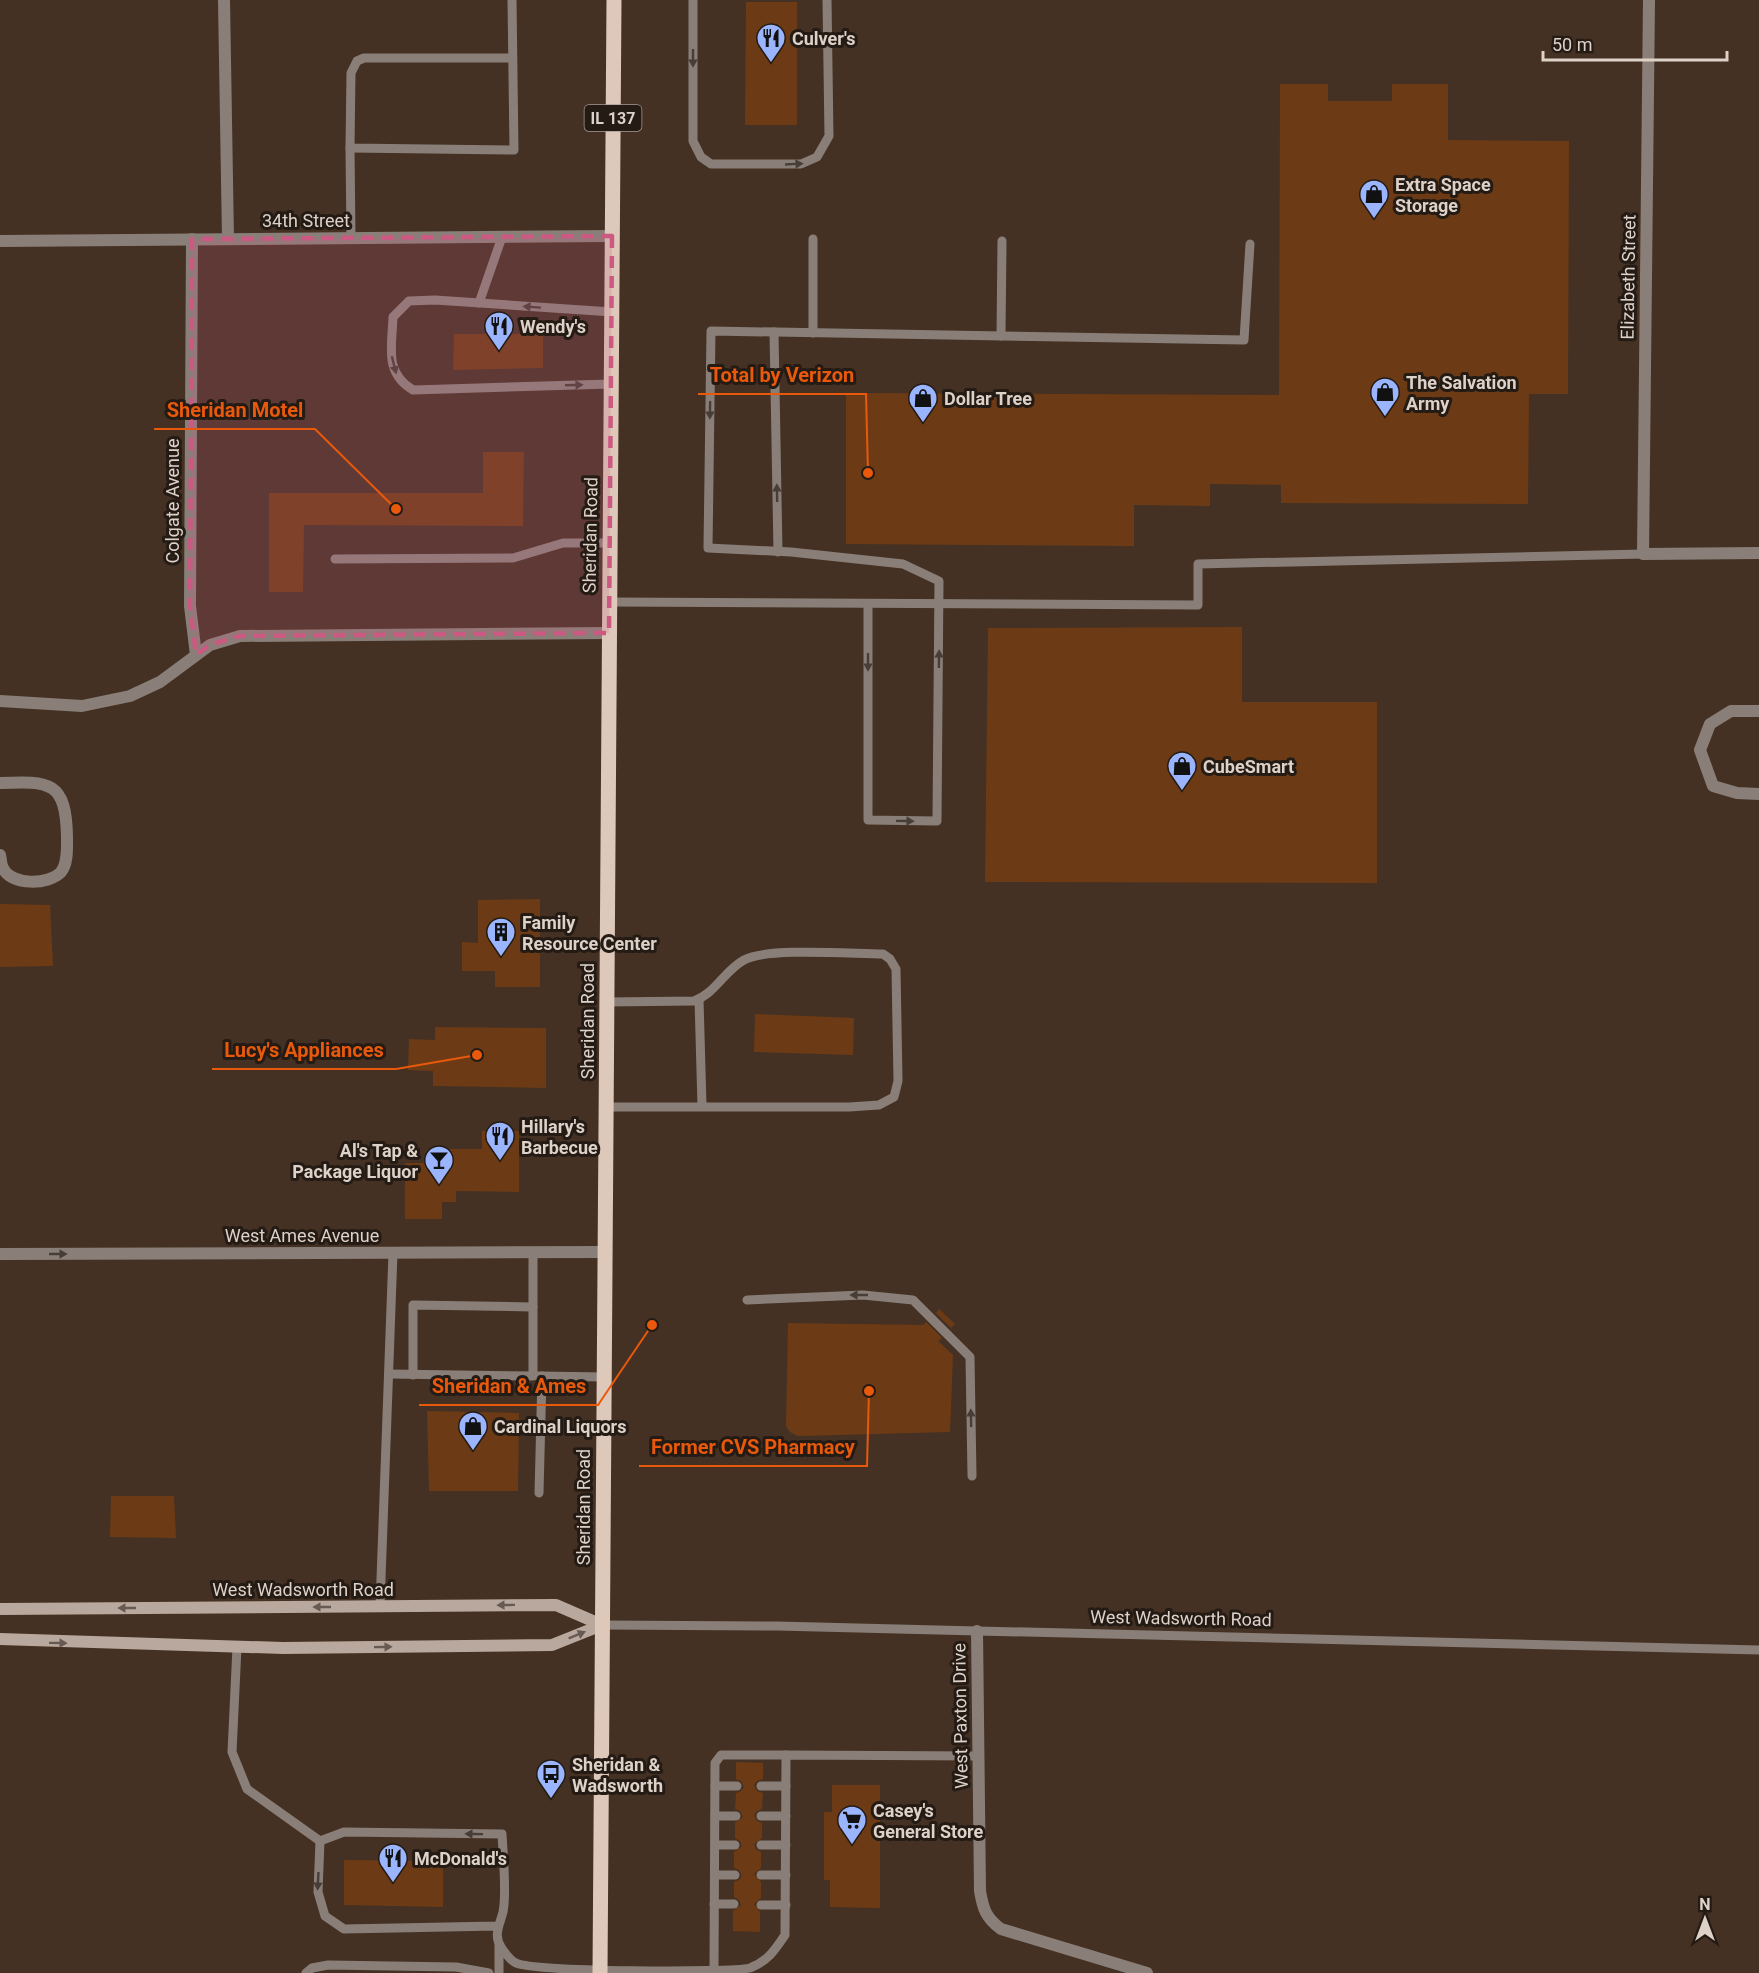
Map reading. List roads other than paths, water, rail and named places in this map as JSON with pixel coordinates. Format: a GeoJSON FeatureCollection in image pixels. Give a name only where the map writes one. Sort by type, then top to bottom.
{"type":"FeatureCollection","features":[{"type":"Feature","properties":{"kind":"main road","name":"Sheridan Road"},"geometry":{"type":"LineString","coordinates":[[600,1972],[614,0]]}},
{"type":"Feature","properties":{"kind":"main road","name":"West Wadsworth Road"},"geometry":{"type":"LineString","coordinates":[[0,1609],[556,1605],[602,1625]]}},
{"type":"Feature","properties":{"kind":"main road","name":"West Wadsworth Road"},"geometry":{"type":"LineString","coordinates":[[0,1639],[237,1647],[552,1645],[602,1625]]}},
{"type":"Feature","properties":{"kind":"street"},"geometry":{"type":"LineString","coordinates":[[224,0],[228,239]]}},
{"type":"Feature","properties":{"kind":"street","name":"Elizabeth Street"},"geometry":{"type":"LineString","coordinates":[[1643,554],[1649,0]]}},
{"type":"Feature","properties":{"kind":"street","name":"34th Street"},"geometry":{"type":"LineString","coordinates":[[0,241],[612,236]]}},
{"type":"Feature","properties":{"kind":"street","name":"Colgate Avenue"},"geometry":{"type":"LineString","coordinates":[[192,239],[190,606],[196,655]]}},
{"type":"Feature","properties":{"kind":"street"},"geometry":{"type":"LineString","coordinates":[[1643,554],[1759,553]]}},
{"type":"Feature","properties":{"kind":"street"},"geometry":{"type":"LineString","coordinates":[[0,701],[82,706],[130,696],[160,682],[210,645],[240,636],[609,633]]}},
{"type":"Feature","properties":{"kind":"street"},"geometry":{"type":"LineString","coordinates":[[1759,711],[1731,711],[1710,724],[1700,750],[1713,786],[1737,794],[1759,794]]}},
{"type":"Feature","properties":{"kind":"street"},"geometry":{"type":"LineString","coordinates":[[0,783],[40,782],[63,799],[67,811],[67,852],[63,871],[52,879],[32,882],[12,878],[3,869],[0,855]]}},
{"type":"Feature","properties":{"kind":"street","name":"West Ames Avenue"},"geometry":{"type":"LineString","coordinates":[[0,1254],[605,1252]]}},
{"type":"Feature","properties":{"kind":"street","name":"West Paxton Drive"},"geometry":{"type":"LineString","coordinates":[[977,1631],[982,1907],[989,1920],[1001,1929],[1147,1973]]}},
{"type":"Feature","properties":{"kind":"lane"},"geometry":{"type":"LineString","coordinates":[[350,148],[514,150],[512,0]]}},
{"type":"Feature","properties":{"kind":"lane"},"geometry":{"type":"LineString","coordinates":[[693,0],[693,141],[701,157],[711,164],[801,164],[817,157],[830,136],[827,0]]}},
{"type":"Feature","properties":{"kind":"lane"},"geometry":{"type":"LineString","coordinates":[[351,238],[351,73],[357,62],[364,58],[513,58]]}},
{"type":"Feature","properties":{"kind":"lane"},"geometry":{"type":"LineString","coordinates":[[479,303],[502,237]]}},
{"type":"Feature","properties":{"kind":"lane"},"geometry":{"type":"LineString","coordinates":[[813,238],[813,333]]}},
{"type":"Feature","properties":{"kind":"lane"},"geometry":{"type":"LineString","coordinates":[[1001,336],[1002,241]]}},
{"type":"Feature","properties":{"kind":"lane"},"geometry":{"type":"LineString","coordinates":[[868,604],[868,820],[937,821],[939,581],[903,564],[708,548],[711,331],[1244,340],[1250,244]]}},
{"type":"Feature","properties":{"kind":"lane"},"geometry":{"type":"LineString","coordinates":[[611,384],[414,390],[399,382],[391,363],[393,317],[409,301],[612,312]]}},
{"type":"Feature","properties":{"kind":"lane"},"geometry":{"type":"LineString","coordinates":[[774,332],[777,552]]}},
{"type":"Feature","properties":{"kind":"lane"},"geometry":{"type":"LineString","coordinates":[[335,560],[513,558],[563,543],[610,543]]}},
{"type":"Feature","properties":{"kind":"lane"},"geometry":{"type":"LineString","coordinates":[[609,602],[1198,605],[1198,564],[1643,554]]}},
{"type":"Feature","properties":{"kind":"lane"},"geometry":{"type":"LineString","coordinates":[[606,1107],[849,1107],[879,1104],[894,1097],[898,1081],[896,969],[890,959],[883,954],[779,954],[745,959],[732,969],[706,997],[607,1002]]}},
{"type":"Feature","properties":{"kind":"lane"},"geometry":{"type":"LineString","coordinates":[[699,999],[702,1106]]}},
{"type":"Feature","properties":{"kind":"lane"},"geometry":{"type":"LineString","coordinates":[[533,1252],[538,1493]]}},
{"type":"Feature","properties":{"kind":"lane"},"geometry":{"type":"LineString","coordinates":[[380,1606],[393,1253]]}},
{"type":"Feature","properties":{"kind":"lane"},"geometry":{"type":"LineString","coordinates":[[747,1300],[863,1295],[913,1300],[970,1357],[972,1476]]}},
{"type":"Feature","properties":{"kind":"lane"},"geometry":{"type":"LineString","coordinates":[[413,1375],[413,1305],[533,1306]]}},
{"type":"Feature","properties":{"kind":"lane"},"geometry":{"type":"LineString","coordinates":[[389,1374],[604,1377]]}},
{"type":"Feature","properties":{"kind":"lane","name":"West Wadsworth Road"},"geometry":{"type":"LineString","coordinates":[[602,1625],[977,1631],[1759,1650]]}},
{"type":"Feature","properties":{"kind":"lane"},"geometry":{"type":"LineString","coordinates":[[237,1647],[232,1752],[247,1789],[320,1841]]}},
{"type":"Feature","properties":{"kind":"lane"},"geometry":{"type":"LineString","coordinates":[[714,1972],[715,1763],[721,1755],[978,1756]]}},
{"type":"Feature","properties":{"kind":"lane"},"geometry":{"type":"LineString","coordinates":[[499,1945],[515,1963],[533,1967],[600,1972],[714,1972],[748,1969],[770,1958],[785,1935],[786,1755]]}},
{"type":"Feature","properties":{"kind":"lane"},"geometry":{"type":"LineString","coordinates":[[715,1786],[736,1786]]}},
{"type":"Feature","properties":{"kind":"lane"},"geometry":{"type":"LineString","coordinates":[[760,1786],[786,1786]]}},
{"type":"Feature","properties":{"kind":"lane"},"geometry":{"type":"LineString","coordinates":[[715,1816],[736,1816]]}},
{"type":"Feature","properties":{"kind":"lane"},"geometry":{"type":"LineString","coordinates":[[760,1816],[786,1816]]}},
{"type":"Feature","properties":{"kind":"lane"},"geometry":{"type":"LineString","coordinates":[[320,1841],[344,1832],[502,1834],[503,1912],[497,1926],[498,1973]]}},
{"type":"Feature","properties":{"kind":"lane"},"geometry":{"type":"LineString","coordinates":[[320,1841],[318,1892],[325,1916],[344,1929],[497,1926]]}},
{"type":"Feature","properties":{"kind":"lane"},"geometry":{"type":"LineString","coordinates":[[715,1845],[735,1845]]}},
{"type":"Feature","properties":{"kind":"lane"},"geometry":{"type":"LineString","coordinates":[[761,1845],[786,1845]]}},
{"type":"Feature","properties":{"kind":"lane"},"geometry":{"type":"LineString","coordinates":[[715,1875],[735,1875]]}},
{"type":"Feature","properties":{"kind":"lane"},"geometry":{"type":"LineString","coordinates":[[761,1875],[786,1875]]}},
{"type":"Feature","properties":{"kind":"lane"},"geometry":{"type":"LineString","coordinates":[[714,1904],[734,1904]]}},
{"type":"Feature","properties":{"kind":"lane"},"geometry":{"type":"LineString","coordinates":[[760,1905],[786,1905]]}},
{"type":"Feature","properties":{"kind":"lane"},"geometry":{"type":"LineString","coordinates":[[306,1973],[312,1968],[328,1965],[456,1967],[489,1973]]}},
{"type":"Feature","properties":{"kind":"place","name":"Culver's"},"geometry":{"type":"Point","coordinates":[771,64]}},
{"type":"Feature","properties":{"kind":"place","name":"Extra Space Storage"},"geometry":{"type":"Point","coordinates":[1374,220]}},
{"type":"Feature","properties":{"kind":"place","name":"Wendy's"},"geometry":{"type":"Point","coordinates":[499,352]}},
{"type":"Feature","properties":{"kind":"place","name":"The Salvation Army"},"geometry":{"type":"Point","coordinates":[1385,418]}},
{"type":"Feature","properties":{"kind":"place","name":"Dollar Tree"},"geometry":{"type":"Point","coordinates":[923,424]}},
{"type":"Feature","properties":{"kind":"place","name":"Total by Verizon"},"geometry":{"type":"Point","coordinates":[868,473]}},
{"type":"Feature","properties":{"kind":"place","name":"Sheridan Motel"},"geometry":{"type":"Point","coordinates":[396,509]}},
{"type":"Feature","properties":{"kind":"place","name":"CubeSmart"},"geometry":{"type":"Point","coordinates":[1182,792]}},
{"type":"Feature","properties":{"kind":"place","name":"Family Resource Center"},"geometry":{"type":"Point","coordinates":[501,958]}},
{"type":"Feature","properties":{"kind":"place","name":"Lucy's Appliances"},"geometry":{"type":"Point","coordinates":[477,1055]}},
{"type":"Feature","properties":{"kind":"place","name":"Hillary's Barbecue"},"geometry":{"type":"Point","coordinates":[500,1162]}},
{"type":"Feature","properties":{"kind":"place","name":"Al's Tap & Package Liquor"},"geometry":{"type":"Point","coordinates":[439,1186]}},
{"type":"Feature","properties":{"kind":"place","name":"Sheridan & Ames"},"geometry":{"type":"Point","coordinates":[652,1325]}},
{"type":"Feature","properties":{"kind":"place","name":"Former CVS Pharmacy"},"geometry":{"type":"Point","coordinates":[869,1391]}},
{"type":"Feature","properties":{"kind":"place","name":"Cardinal Liquors"},"geometry":{"type":"Point","coordinates":[473,1452]}},
{"type":"Feature","properties":{"kind":"place","name":"Sheridan & Wadsworth"},"geometry":{"type":"Point","coordinates":[551,1800]}},
{"type":"Feature","properties":{"kind":"place","name":"Casey's General Store"},"geometry":{"type":"Point","coordinates":[852,1846]}},
{"type":"Feature","properties":{"kind":"place","name":"McDonald's"},"geometry":{"type":"Point","coordinates":[393,1884]}}]}
